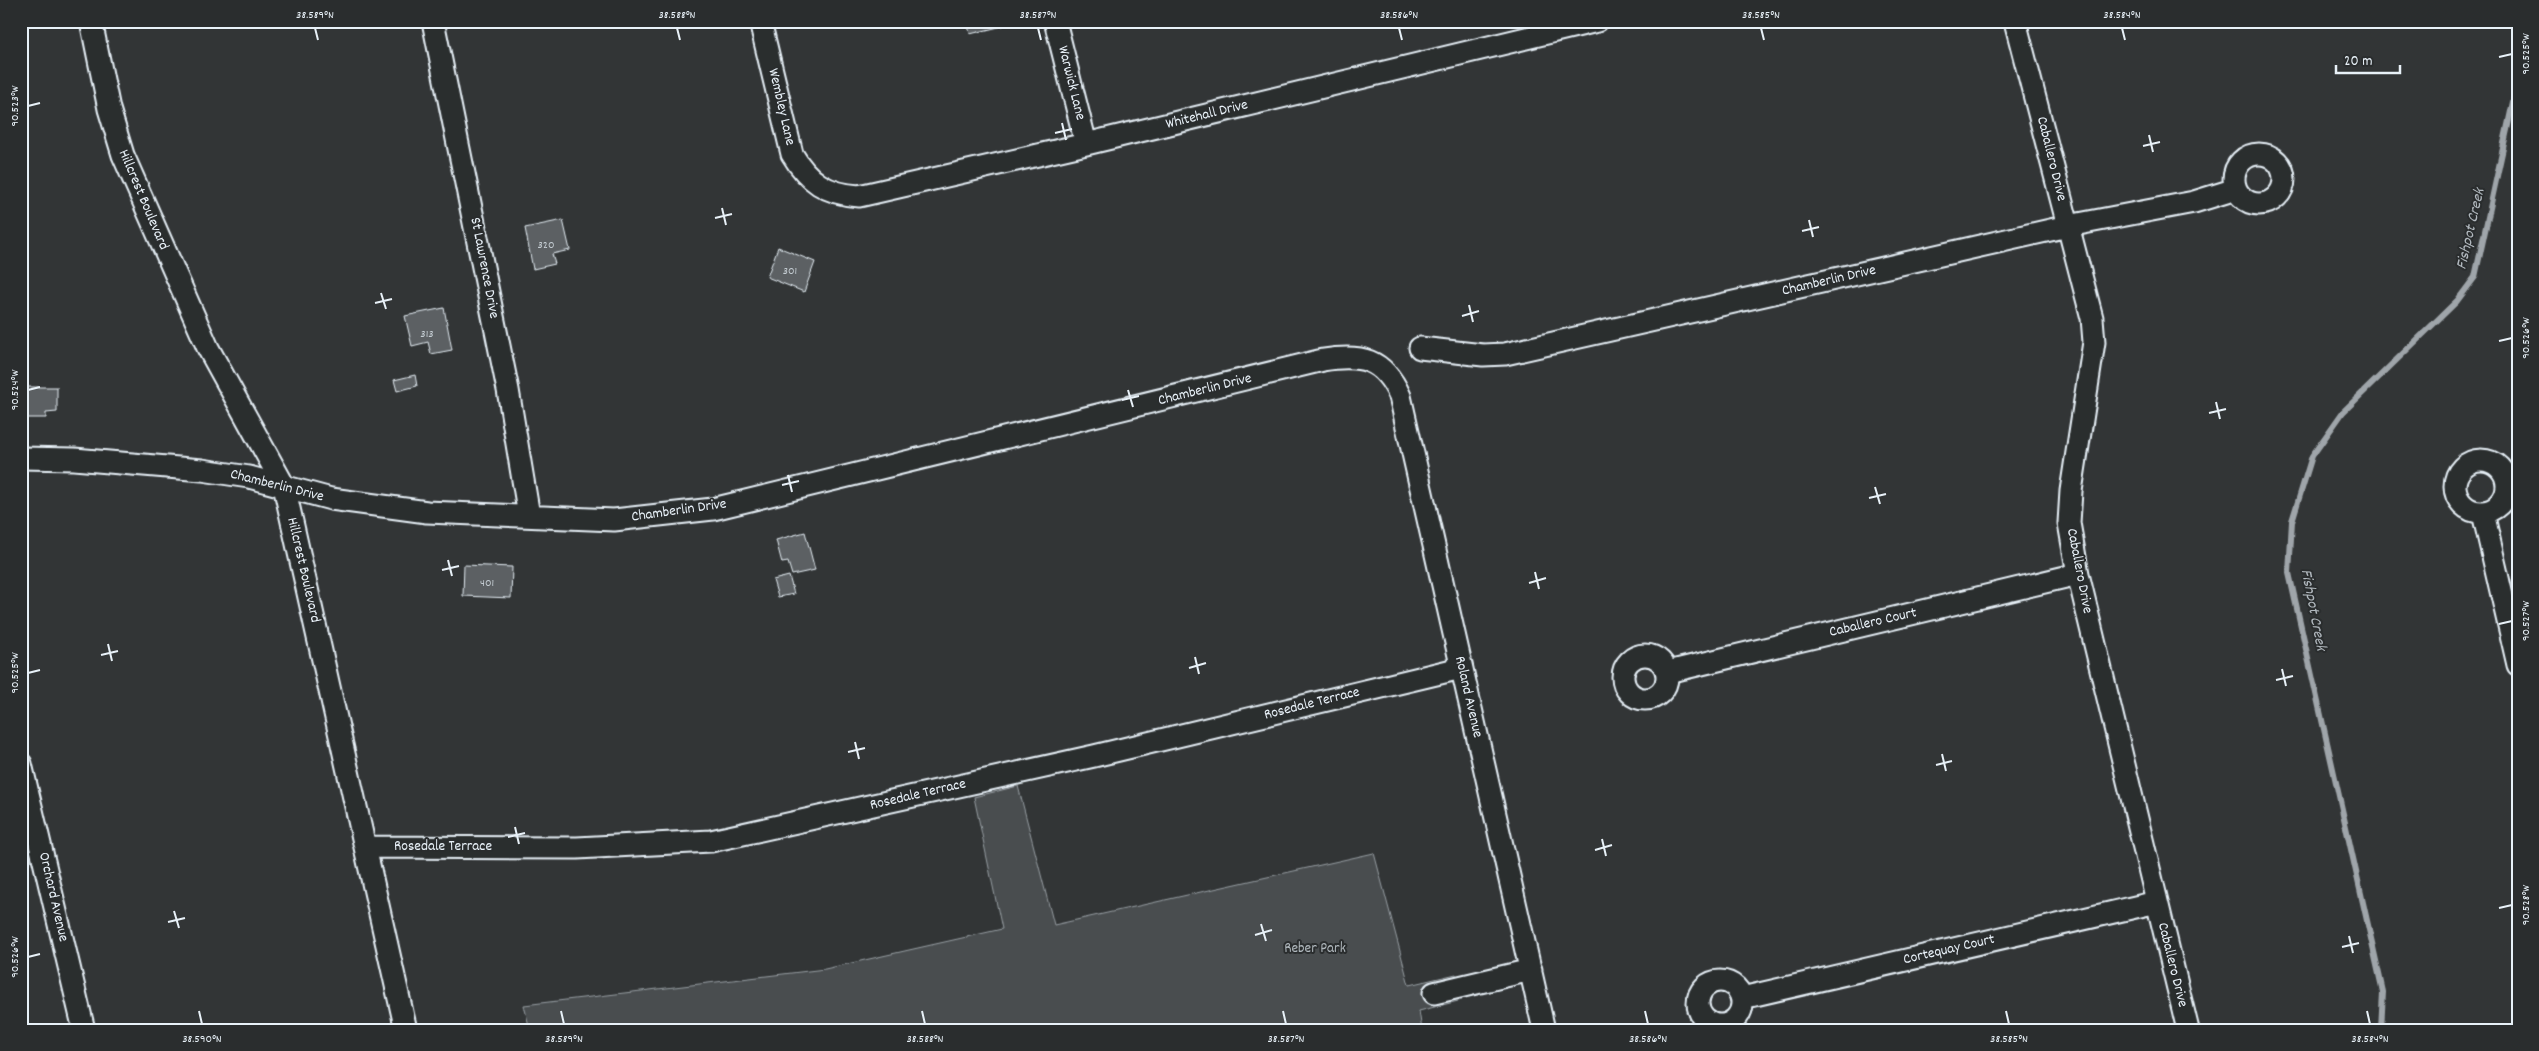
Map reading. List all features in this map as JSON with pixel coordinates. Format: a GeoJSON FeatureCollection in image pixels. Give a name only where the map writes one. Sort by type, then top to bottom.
{"type":"FeatureCollection","features":[{"type":"Feature","properties":{"kind":"street","name":"Hillcrest Boulevard"},"geometry":{"type":"LineString","coordinates":[[91,21],[109,109],[123,155],[208,348],[284,486],[406,1030]]}},
{"type":"Feature","properties":{"kind":"street","name":"St Lawrence Drive"},"geometry":{"type":"LineString","coordinates":[[433,21],[508,390],[529,516]]}},
{"type":"Feature","properties":{"kind":"street","name":"Wembley Lane"},"geometry":{"type":"LineString","coordinates":[[760,21],[792,154],[801,169],[818,184]]}},
{"type":"Feature","properties":{"kind":"street","name":"Warwick Lane"},"geometry":{"type":"LineString","coordinates":[[1055,21],[1086,144]]}},
{"type":"Feature","properties":{"kind":"street","name":"Whitehall Drive"},"geometry":{"type":"LineString","coordinates":[[818,184],[840,195],[859,196],[1086,144],[1597,21]]}},
{"type":"Feature","properties":{"kind":"street","name":"Caballero Drive"},"geometry":{"type":"LineString","coordinates":[[2015,21],[2092,318],[2094,342],[2071,491],[2069,523],[2078,574],[2188,1030]]}},
{"type":"Feature","properties":{"kind":"street","name":"Chamberlin Drive"},"geometry":{"type":"LineString","coordinates":[[1420,348],[1482,355],[1505,354],[2068,226],[2194,202],[2236,188]]}},
{"type":"Feature","properties":{"kind":"street","name":"Chamberlin Drive"},"geometry":{"type":"LineString","coordinates":[[21,458],[74,459],[202,470],[284,486],[331,499],[427,512],[614,520],[713,509],[1323,360],[1357,358],[1372,362],[1382,368]]}},
{"type":"Feature","properties":{"kind":"street","name":"Roland Avenue"},"geometry":{"type":"LineString","coordinates":[[1382,368],[1393,380],[1400,396],[1544,1030]]}},
{"type":"Feature","properties":{"kind":"street"},"geometry":{"type":"LineString","coordinates":[[2483,513],[2517,656]]}},
{"type":"Feature","properties":{"kind":"street","name":"Caballero Court"},"geometry":{"type":"LineString","coordinates":[[1668,672],[2078,574]]}},
{"type":"Feature","properties":{"kind":"street","name":"Rosedale Terrace"},"geometry":{"type":"LineString","coordinates":[[365,847],[577,848],[711,841],[1094,756],[1461,668]]}},
{"type":"Feature","properties":{"kind":"street","name":"Orchard Avenue"},"geometry":{"type":"LineString","coordinates":[[21,764],[84,1030]]}},
{"type":"Feature","properties":{"kind":"street","name":"Cortequay Court"},"geometry":{"type":"LineString","coordinates":[[1742,998],[2156,902]]}},
{"type":"Feature","properties":{"kind":"street"},"geometry":{"type":"LineString","coordinates":[[1434,992],[1531,970]]}},
{"type":"Feature","properties":{"kind":"green space","name":"Reber Park"},"geometry":{"type":"Polygon","coordinates":[[[1018,786],[1054,925],[1374,853],[1409,985],[1456,974],[1462,1000],[1419,1011],[1422,1030],[530,1030],[524,1005],[825,969],[1002,929],[974,797],[1018,786]]]}},
{"type":"Feature","properties":{"kind":"building"},"geometry":{"type":"Polygon","coordinates":[[[967,21],[1001,21],[1003,26],[970,34],[967,21]]]}},
{"type":"Feature","properties":{"kind":"building"},"geometry":{"type":"Polygon","coordinates":[[[563,220],[570,250],[552,254],[555,264],[533,269],[525,228],[563,220]]]}},
{"type":"Feature","properties":{"kind":"building"},"geometry":{"type":"Polygon","coordinates":[[[778,247],[815,262],[804,292],[767,277],[778,247]]]}},
{"type":"Feature","properties":{"kind":"building"},"geometry":{"type":"Polygon","coordinates":[[[444,308],[452,350],[431,354],[428,342],[412,346],[405,316],[444,308]]]}},
{"type":"Feature","properties":{"kind":"building"},"geometry":{"type":"Polygon","coordinates":[[[415,375],[417,386],[397,391],[394,380],[415,375]]]}},
{"type":"Feature","properties":{"kind":"building"},"geometry":{"type":"Polygon","coordinates":[[[21,387],[57,387],[57,412],[46,413],[46,418],[21,418],[21,387]]]}},
{"type":"Feature","properties":{"kind":"building"},"geometry":{"type":"Polygon","coordinates":[[[805,532],[815,570],[792,575],[788,562],[782,563],[776,540],[805,532]]]}},
{"type":"Feature","properties":{"kind":"building"},"geometry":{"type":"Polygon","coordinates":[[[464,565],[512,567],[511,598],[463,596],[464,565]]]}},
{"type":"Feature","properties":{"kind":"building"},"geometry":{"type":"Polygon","coordinates":[[[789,576],[794,594],[778,597],[773,580],[789,576]]]}},
{"type":"Feature","properties":{"kind":"waterway","name":"Fishpot Creek"},"geometry":{"type":"LineString","coordinates":[[2381,1030],[2383,992],[2289,573],[2292,521],[2312,456],[2343,412],[2457,301],[2475,277],[2518,79]]}}]}
